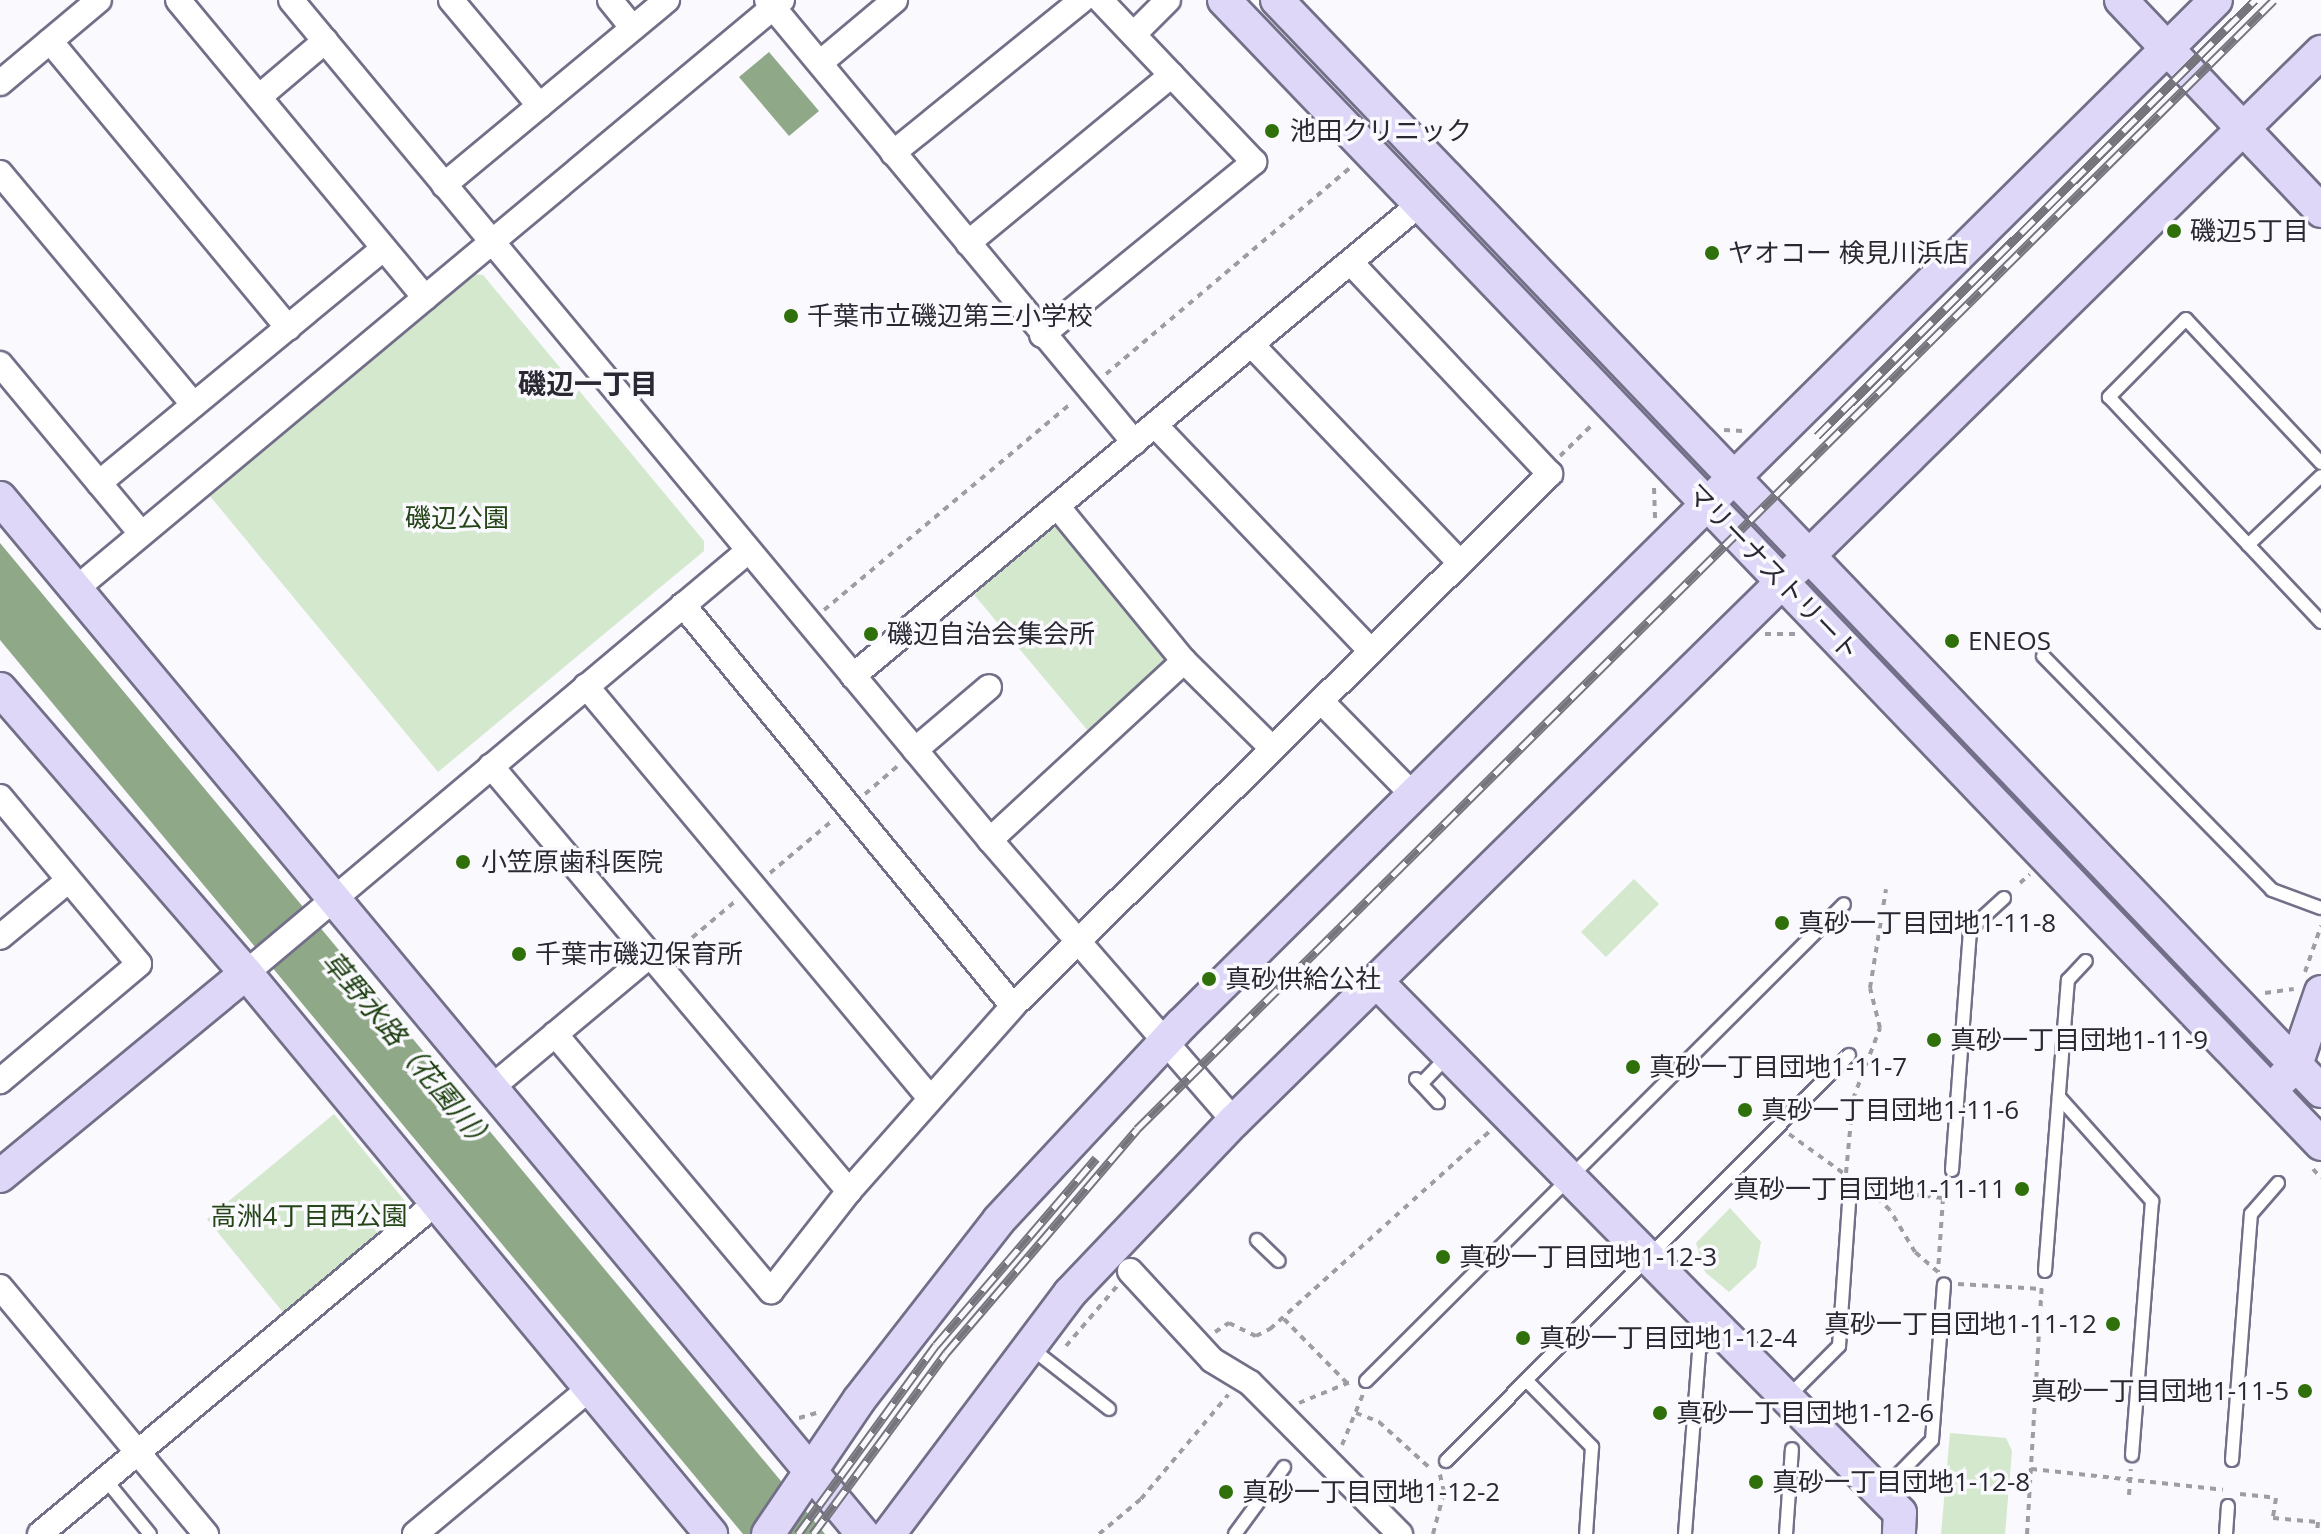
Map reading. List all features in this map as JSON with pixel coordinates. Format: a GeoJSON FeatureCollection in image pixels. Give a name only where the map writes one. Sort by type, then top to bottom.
{"type":"FeatureCollection","features":[{"type":"Feature","properties":{"kind":"street"},"geometry":{"type":"LineString","coordinates":[[0,83],[99,0]]}},
{"type":"Feature","properties":{"kind":"street"},"geometry":{"type":"LineString","coordinates":[[178,0],[425,298]]}},
{"type":"Feature","properties":{"kind":"street"},"geometry":{"type":"LineString","coordinates":[[291,0],[853,676],[907,757],[990,840],[1234,1121]]}},
{"type":"Feature","properties":{"kind":"street"},"geometry":{"type":"LineString","coordinates":[[451,0],[540,106]]}},
{"type":"Feature","properties":{"kind":"street"},"geometry":{"type":"LineString","coordinates":[[610,0],[633,28]]}},
{"type":"Feature","properties":{"kind":"street"},"geometry":{"type":"LineString","coordinates":[[444,185],[667,0]]}},
{"type":"Feature","properties":{"kind":"street"},"geometry":{"type":"LineString","coordinates":[[820,63],[895,0]]}},
{"type":"Feature","properties":{"kind":"street"},"geometry":{"type":"LineString","coordinates":[[893,153],[1082,0]]}},
{"type":"Feature","properties":{"kind":"street"},"geometry":{"type":"LineString","coordinates":[[1042,335],[1254,162],[1100,0]]}},
{"type":"Feature","properties":{"kind":"street"},"geometry":{"type":"LineString","coordinates":[[1134,34],[1168,0]]}},
{"type":"Feature","properties":{"kind":"street","name":"マリーナストリート"},"geometry":{"type":"LineString","coordinates":[[1224,0],[2270,1091],[2316,1156]]}},
{"type":"Feature","properties":{"kind":"street","name":"マリーナストリート"},"geometry":{"type":"LineString","coordinates":[[1277,0],[2321,1091]]}},
{"type":"Feature","properties":{"kind":"street"},"geometry":{"type":"LineString","coordinates":[[2121,0],[2242,130],[2316,197]]}},
{"type":"Feature","properties":{"kind":"street"},"geometry":{"type":"LineString","coordinates":[[768,1534],[809,1470],[999,1220],[1164,1044],[2216,0]]}},
{"type":"Feature","properties":{"kind":"street"},"geometry":{"type":"LineString","coordinates":[[77,588],[140,532],[493,243],[774,2],[893,153],[1134,442]]}},
{"type":"Feature","properties":{"kind":"street"},"geometry":{"type":"LineString","coordinates":[[50,41],[288,328]]}},
{"type":"Feature","properties":{"kind":"street"},"geometry":{"type":"LineString","coordinates":[[259,97],[325,41]]}},
{"type":"Feature","properties":{"kind":"street"},"geometry":{"type":"LineString","coordinates":[[889,1534],[1042,1351],[1070,1293],[1234,1121],[2321,52]]}},
{"type":"Feature","properties":{"kind":"street"},"geometry":{"type":"LineString","coordinates":[[968,243],[1172,75]]}},
{"type":"Feature","properties":{"kind":"street"},"geometry":{"type":"LineString","coordinates":[[0,173],[194,405]]}},
{"type":"Feature","properties":{"kind":"street"},"geometry":{"type":"LineString","coordinates":[[853,676],[1421,203]]}},
{"type":"Feature","properties":{"kind":"street"},"geometry":{"type":"LineString","coordinates":[[99,483],[384,248]]}},
{"type":"Feature","properties":{"kind":"street"},"geometry":{"type":"LineString","coordinates":[[555,1034],[771,1291],[849,1191],[1013,1006],[1550,474],[1350,262]]}},
{"type":"Feature","properties":{"kind":"street"},"geometry":{"type":"LineString","coordinates":[[1251,344],[1460,563]]}},
{"type":"Feature","properties":{"kind":"street"},"geometry":{"type":"LineString","coordinates":[[0,364],[140,532]]}},
{"type":"Feature","properties":{"kind":"street"},"geometry":{"type":"LineString","coordinates":[[1155,425],[1371,651]]}},
{"type":"Feature","properties":{"kind":"street"},"geometry":{"type":"LineString","coordinates":[[0,498],[863,1534]]}},
{"type":"Feature","properties":{"kind":"street"},"geometry":{"type":"LineString","coordinates":[[1057,506],[1184,661],[1272,748]]}},
{"type":"Feature","properties":{"kind":"street"},"geometry":{"type":"LineString","coordinates":[[0,1176],[337,899],[748,551]]}},
{"type":"Feature","properties":{"kind":"street"},"geometry":{"type":"LineString","coordinates":[[683,605],[1013,1006]]}},
{"type":"Feature","properties":{"kind":"street"},"geometry":{"type":"LineString","coordinates":[[990,840],[1184,661]]}},
{"type":"Feature","properties":{"kind":"street"},"geometry":{"type":"LineString","coordinates":[[586,686],[930,1098]]}},
{"type":"Feature","properties":{"kind":"street"},"geometry":{"type":"LineString","coordinates":[[907,757],[989,687]]}},
{"type":"Feature","properties":{"kind":"street"},"geometry":{"type":"LineString","coordinates":[[0,689],[246,973],[711,1534]]}},
{"type":"Feature","properties":{"kind":"street"},"geometry":{"type":"LineString","coordinates":[[1321,701],[1413,795]]}},
{"type":"Feature","properties":{"kind":"street"},"geometry":{"type":"LineString","coordinates":[[491,766],[849,1191]]}},
{"type":"Feature","properties":{"kind":"street"},"geometry":{"type":"LineString","coordinates":[[0,797],[139,964],[0,1081]]}},
{"type":"Feature","properties":{"kind":"street"},"geometry":{"type":"LineString","coordinates":[[0,937],[69,880]]}},
{"type":"Feature","properties":{"kind":"street"},"geometry":{"type":"LineString","coordinates":[[491,1088],[555,1034],[655,960]]}},
{"type":"Feature","properties":{"kind":"street"},"geometry":{"type":"LineString","coordinates":[[1377,982],[1900,1513],[1899,1534]]}},
{"type":"Feature","properties":{"kind":"street"},"geometry":{"type":"LineString","coordinates":[[2270,1091],[2296,1065],[2321,992]]}},
{"type":"Feature","properties":{"kind":"street"},"geometry":{"type":"LineString","coordinates":[[40,1534],[436,1203]]}},
{"type":"Feature","properties":{"kind":"street"},"geometry":{"type":"LineString","coordinates":[[1130,1271],[1198,1344],[1246,1381],[1400,1534]]}},
{"type":"Feature","properties":{"kind":"street"},"geometry":{"type":"LineString","coordinates":[[0,1287],[206,1534]]}},
{"type":"Feature","properties":{"kind":"street"},"geometry":{"type":"LineString","coordinates":[[415,1534],[590,1388]]}},
{"type":"Feature","properties":{"kind":"lane"},"geometry":{"type":"LineString","coordinates":[[2321,463],[2186,319],[2109,397],[2321,622]]}},
{"type":"Feature","properties":{"kind":"lane"},"geometry":{"type":"LineString","coordinates":[[2248,545],[2321,476]]}},
{"type":"Feature","properties":{"kind":"lane"},"geometry":{"type":"LineString","coordinates":[[2043,656],[2272,890],[2321,908]]}},
{"type":"Feature","properties":{"kind":"lane"},"geometry":{"type":"LineString","coordinates":[[1952,1170],[1970,929],[2004,898]]}},
{"type":"Feature","properties":{"kind":"lane"},"geometry":{"type":"LineString","coordinates":[[1366,1381],[1844,904]]}},
{"type":"Feature","properties":{"kind":"lane"},"geometry":{"type":"LineString","coordinates":[[2045,1271],[2068,980],[2086,961]]}},
{"type":"Feature","properties":{"kind":"lane"},"geometry":{"type":"LineString","coordinates":[[1438,1102],[1419,1081],[1449,1055]]}},
{"type":"Feature","properties":{"kind":"lane"},"geometry":{"type":"LineString","coordinates":[[1446,1461],[1849,1055]]}},
{"type":"Feature","properties":{"kind":"lane"},"geometry":{"type":"LineString","coordinates":[[2059,1097],[2152,1201],[2132,1455]]}},
{"type":"Feature","properties":{"kind":"lane"},"geometry":{"type":"LineString","coordinates":[[2232,1460],[2251,1214],[2278,1183]]}},
{"type":"Feature","properties":{"kind":"lane"},"geometry":{"type":"LineString","coordinates":[[1787,1398],[1839,1346],[1850,1188]]}},
{"type":"Feature","properties":{"kind":"lane"},"geometry":{"type":"LineString","coordinates":[[1257,1240],[1279,1261]]}},
{"type":"Feature","properties":{"kind":"lane"},"geometry":{"type":"LineString","coordinates":[[1880,1493],[1932,1440],[1941,1278]]}},
{"type":"Feature","properties":{"kind":"lane"},"geometry":{"type":"LineString","coordinates":[[1685,1534],[1699,1350],[1719,1329]]}},
{"type":"Feature","properties":{"kind":"lane"},"geometry":{"type":"LineString","coordinates":[[1042,1351],[1109,1409]]}},
{"type":"Feature","properties":{"kind":"lane"},"geometry":{"type":"LineString","coordinates":[[1527,1381],[1592,1447],[1586,1534]]}},
{"type":"Feature","properties":{"kind":"lane"},"geometry":{"type":"LineString","coordinates":[[1786,1534],[1792,1449]]}},
{"type":"Feature","properties":{"kind":"lane"},"geometry":{"type":"LineString","coordinates":[[1235,1534],[1284,1467]]}},
{"type":"Feature","properties":{"kind":"lane"},"geometry":{"type":"LineString","coordinates":[[105,1479],[150,1534]]}},
{"type":"Feature","properties":{"kind":"lane"},"geometry":{"type":"LineString","coordinates":[[2226,1534],[2228,1506]]}},
{"type":"Feature","properties":{"kind":"path"},"geometry":{"type":"LineString","coordinates":[[1714,418],[1731,432],[1752,428]]}},
{"type":"Feature","properties":{"kind":"path"},"geometry":{"type":"LineString","coordinates":[[1546,469],[1596,422]]}},
{"type":"Feature","properties":{"kind":"path"},"geometry":{"type":"LineString","coordinates":[[1757,638],[1799,634],[1808,640]]}},
{"type":"Feature","properties":{"kind":"path"},"geometry":{"type":"LineString","coordinates":[[655,960],[753,887],[907,757]]}},
{"type":"Feature","properties":{"kind":"path"},"geometry":{"type":"LineString","coordinates":[[2020,862],[2041,885]]}},
{"type":"Feature","properties":{"kind":"path"},"geometry":{"type":"LineString","coordinates":[[2020,883],[2030,873]]}},
{"type":"Feature","properties":{"kind":"path"},"geometry":{"type":"LineString","coordinates":[[1886,889],[1870,988],[1880,1028],[1853,1099],[1846,1174],[1850,1188],[1943,1198],[1941,1278]]}},
{"type":"Feature","properties":{"kind":"path"},"geometry":{"type":"LineString","coordinates":[[2261,990],[2274,996],[2290,993],[2302,981],[2321,926]]}},
{"type":"Feature","properties":{"kind":"path"},"geometry":{"type":"LineString","coordinates":[[1779,1124],[1816,1158],[1846,1174]]}},
{"type":"Feature","properties":{"kind":"path"},"geometry":{"type":"LineString","coordinates":[[1198,1344],[1229,1323],[1256,1336],[1283,1318],[1495,1127]]}},
{"type":"Feature","properties":{"kind":"path"},"geometry":{"type":"LineString","coordinates":[[2316,1156],[2321,1178]]}},
{"type":"Feature","properties":{"kind":"path"},"geometry":{"type":"LineString","coordinates":[[1877,1190],[1877,1198],[1890,1210],[1915,1252],[1941,1278],[2042,1289]]}},
{"type":"Feature","properties":{"kind":"path"},"geometry":{"type":"LineString","coordinates":[[1042,1351],[1130,1271]]}},
{"type":"Feature","properties":{"kind":"path"},"geometry":{"type":"LineString","coordinates":[[2027,1534],[2045,1271]]}},
{"type":"Feature","properties":{"kind":"path"},"geometry":{"type":"LineString","coordinates":[[1283,1318],[1347,1383]]}},
{"type":"Feature","properties":{"kind":"path"},"geometry":{"type":"LineString","coordinates":[[1099,1534],[1141,1499],[1246,1381]]}},
{"type":"Feature","properties":{"kind":"path"},"geometry":{"type":"LineString","coordinates":[[1280,1414],[1347,1383],[1366,1381],[1356,1413],[1329,1463]]}},
{"type":"Feature","properties":{"kind":"path"},"geometry":{"type":"LineString","coordinates":[[1356,1413],[1379,1422],[1439,1476],[1444,1492],[1433,1534]]}},
{"type":"Feature","properties":{"kind":"path"},"geometry":{"type":"LineString","coordinates":[[2129,1495],[2132,1455]]}},
{"type":"Feature","properties":{"kind":"path"},"geometry":{"type":"LineString","coordinates":[[2228,1506],[2223,1490],[2225,1463],[2232,1460]]}},
{"type":"Feature","properties":{"kind":"path"},"geometry":{"type":"LineString","coordinates":[[1439,1476],[1446,1461]]}},
{"type":"Feature","properties":{"kind":"path"},"geometry":{"type":"LineString","coordinates":[[2031,1469],[2276,1498],[2273,1518],[2318,1522],[2317,1534]]}},
{"type":"Feature","properties":{"kind":"green space","name":"磯辺公園"},"geometry":{"type":"Polygon","coordinates":[[[473,274],[483,275],[704,541],[704,551],[438,772],[209,495],[473,274]]]}},
{"type":"Feature","properties":{"kind":"green space"},"geometry":{"type":"Polygon","coordinates":[[[1048,524],[1058,524],[1168,654],[1167,663],[1089,732],[971,591],[1048,524]]]}},
{"type":"Feature","properties":{"kind":"green space"},"geometry":{"type":"Polygon","coordinates":[[[1634,879],[1659,904],[1606,957],[1581,932],[1634,879]]]}},
{"type":"Feature","properties":{"kind":"green space","name":"高洲4丁目西公園"},"geometry":{"type":"Polygon","coordinates":[[[334,1114],[413,1211],[286,1316],[207,1219],[334,1114]]]}},
{"type":"Feature","properties":{"kind":"green space"},"geometry":{"type":"Polygon","coordinates":[[[1730,1208],[1761,1242],[1756,1267],[1729,1292],[1705,1272],[1696,1243],[1730,1208]]]}},
{"type":"Feature","properties":{"kind":"green space"},"geometry":{"type":"Polygon","coordinates":[[[1950,1433],[2006,1438],[2012,1451],[2005,1534],[1941,1534],[1950,1433]]]}},
{"type":"Feature","properties":{"kind":"water"},"geometry":{"type":"Polygon","coordinates":[[[769,52],[819,111],[789,136],[739,77],[769,52]]]}},
{"type":"Feature","properties":{"kind":"water","name":"草野水路（花園川）"},"geometry":{"type":"Polygon","coordinates":[[[0,543],[825,1534],[743,1534],[0,640],[0,543]]]}},
{"type":"Feature","properties":{"kind":"railway"},"geometry":{"type":"LineString","coordinates":[[1817,436],[2255,0]]}},
{"type":"Feature","properties":{"kind":"railway"},"geometry":{"type":"LineString","coordinates":[[813,1534],[946,1353],[1137,1129],[2274,0]]}},
{"type":"Feature","properties":{"kind":"railway"},"geometry":{"type":"LineString","coordinates":[[798,1534],[936,1345],[1096,1158]]}},
{"type":"Feature","properties":{"kind":"place","name":"池田クリニック"},"geometry":{"type":"Point","coordinates":[1272,131]}},
{"type":"Feature","properties":{"kind":"place","name":"磯辺5丁目"},"geometry":{"type":"Point","coordinates":[2174,231]}},
{"type":"Feature","properties":{"kind":"place","name":"ヤオコー 検見川浜店"},"geometry":{"type":"Point","coordinates":[1712,253]}},
{"type":"Feature","properties":{"kind":"place","name":"千葉市立磯辺第三小学校"},"geometry":{"type":"Point","coordinates":[791,316]}},
{"type":"Feature","properties":{"kind":"place","name":"磯辺自治会集会所"},"geometry":{"type":"Point","coordinates":[871,634]}},
{"type":"Feature","properties":{"kind":"place","name":"ENEOS"},"geometry":{"type":"Point","coordinates":[1952,641]}},
{"type":"Feature","properties":{"kind":"place","name":"小笠原歯科医院"},"geometry":{"type":"Point","coordinates":[463,862]}},
{"type":"Feature","properties":{"kind":"place","name":"真砂一丁目団地1-11-8"},"geometry":{"type":"Point","coordinates":[1782,923]}},
{"type":"Feature","properties":{"kind":"place","name":"千葉市磯辺保育所"},"geometry":{"type":"Point","coordinates":[519,954]}},
{"type":"Feature","properties":{"kind":"place","name":"真砂供給公社"},"geometry":{"type":"Point","coordinates":[1209,979]}},
{"type":"Feature","properties":{"kind":"place","name":"真砂一丁目団地1-11-9"},"geometry":{"type":"Point","coordinates":[1934,1040]}},
{"type":"Feature","properties":{"kind":"place","name":"真砂一丁目団地1-11-7"},"geometry":{"type":"Point","coordinates":[1633,1067]}},
{"type":"Feature","properties":{"kind":"place","name":"真砂一丁目団地1-11-6"},"geometry":{"type":"Point","coordinates":[1745,1110]}},
{"type":"Feature","properties":{"kind":"place","name":"真砂一丁目団地1-11-11"},"geometry":{"type":"Point","coordinates":[2022,1189]}},
{"type":"Feature","properties":{"kind":"place","name":"真砂一丁目団地1-12-3"},"geometry":{"type":"Point","coordinates":[1443,1257]}},
{"type":"Feature","properties":{"kind":"place","name":"真砂一丁目団地1-11-12"},"geometry":{"type":"Point","coordinates":[2113,1324]}},
{"type":"Feature","properties":{"kind":"place","name":"真砂一丁目団地1-12-4"},"geometry":{"type":"Point","coordinates":[1523,1338]}},
{"type":"Feature","properties":{"kind":"place","name":"真砂一丁目団地1-11-5"},"geometry":{"type":"Point","coordinates":[2305,1391]}},
{"type":"Feature","properties":{"kind":"place","name":"真砂一丁目団地1-12-6"},"geometry":{"type":"Point","coordinates":[1660,1413]}},
{"type":"Feature","properties":{"kind":"place","name":"真砂一丁目団地1-12-8"},"geometry":{"type":"Point","coordinates":[1756,1482]}},
{"type":"Feature","properties":{"kind":"place","name":"真砂一丁目団地1-12-2"},"geometry":{"type":"Point","coordinates":[1226,1492]}},
{"type":"Feature","properties":{"kind":"district","name":"磯辺一丁目"},"geometry":{"type":"Point","coordinates":[588,383]}}]}
